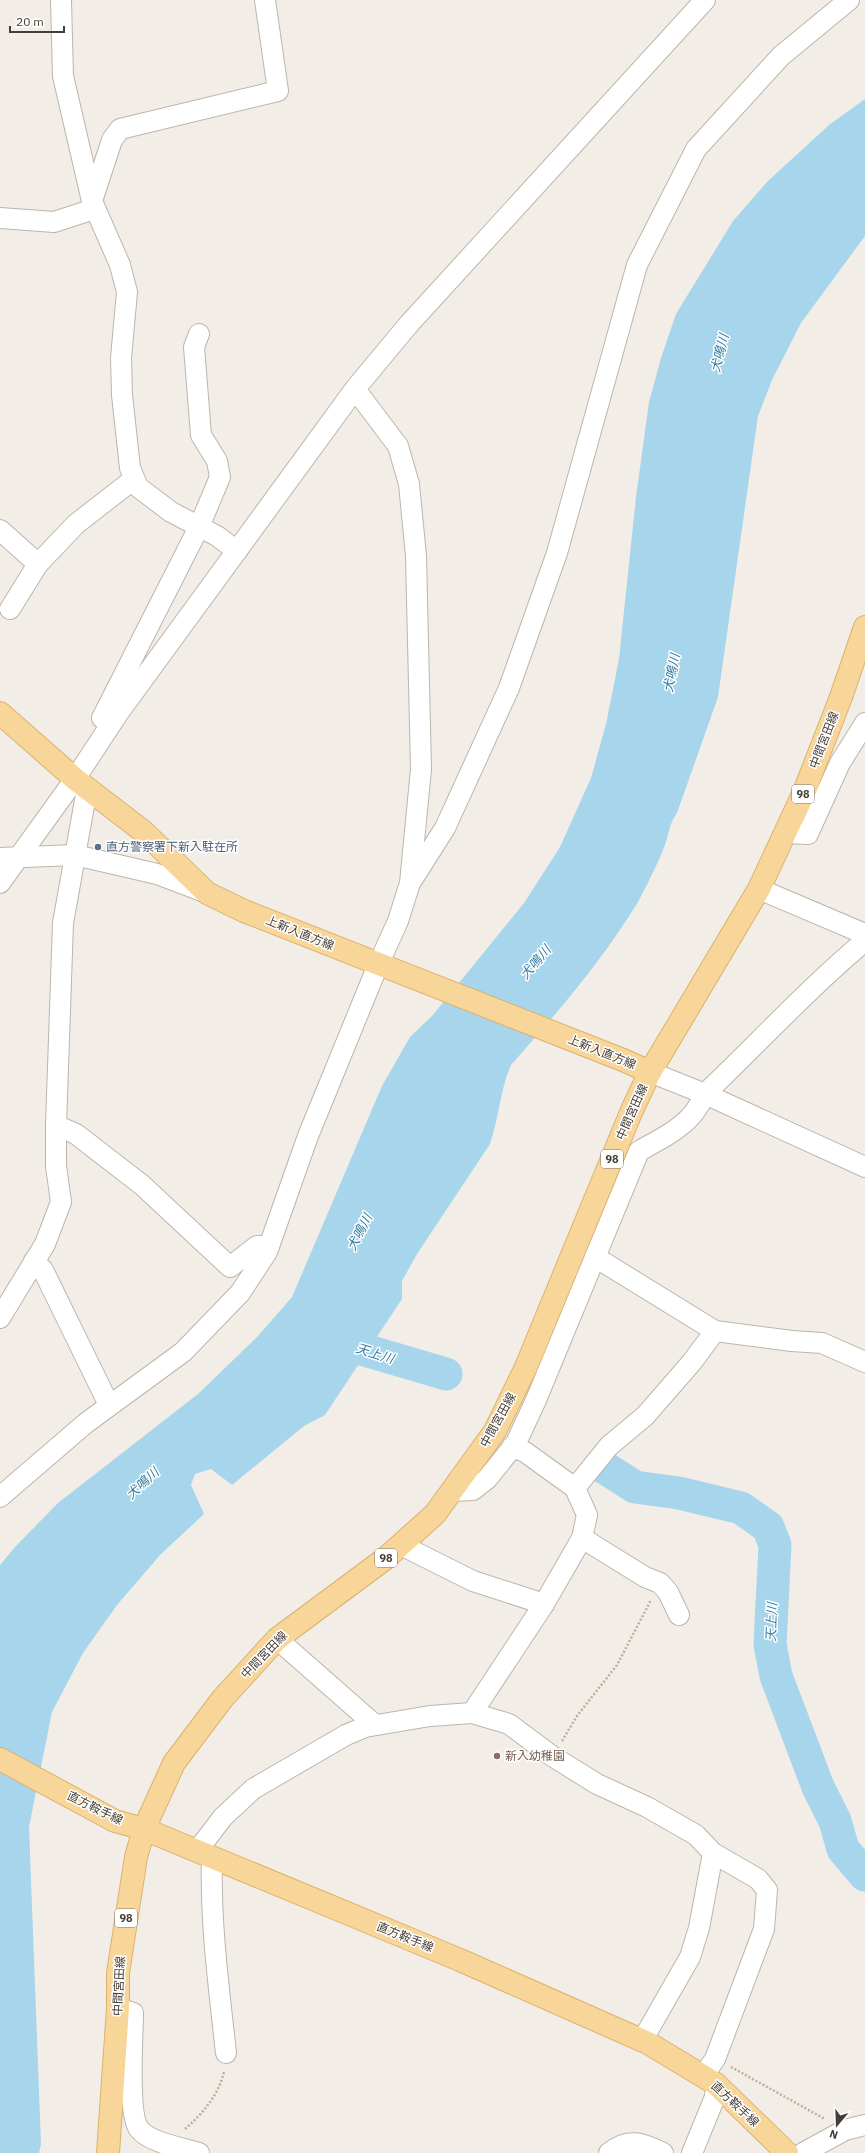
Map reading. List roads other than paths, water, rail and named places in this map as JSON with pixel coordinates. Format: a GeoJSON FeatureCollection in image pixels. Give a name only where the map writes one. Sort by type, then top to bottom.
{"type":"FeatureCollection","features":[{"type":"Feature","properties":{"kind":"main road","name":"中間宮田線"},"geometry":{"type":"LineString","coordinates":[[108,2153],[118,2008],[118,1973],[136,1857],[144,1829],[174,1763],[223,1698],[277,1639],[386,1558],[435,1514],[494,1431],[526,1367],[629,1117],[650,1072],[759,890],[804,792],[841,697],[865,627]]}},
{"type":"Feature","properties":{"kind":"main road","name":"上新入直方線"},"geometry":{"type":"LineString","coordinates":[[0,713],[81,784],[144,832],[207,893],[244,911],[383,967],[623,1060],[650,1072]]}},
{"type":"Feature","properties":{"kind":"main road","name":"直方鞍手線"},"geometry":{"type":"LineString","coordinates":[[0,1759],[116,1821],[144,1829],[460,1960],[711,2073],[787,2153]]}},
{"type":"Feature","properties":{"kind":"street"},"geometry":{"type":"LineString","coordinates":[[61,0],[63,76],[93,205],[120,265],[127,292],[121,358],[122,395],[130,468],[138,487],[171,512],[217,536],[237,551]]}},
{"type":"Feature","properties":{"kind":"street"},"geometry":{"type":"LineString","coordinates":[[93,205],[112,140],[120,129],[278,91],[265,0]]}},
{"type":"Feature","properties":{"kind":"street"},"geometry":{"type":"LineString","coordinates":[[0,883],[10,858],[81,784],[103,736],[119,712],[355,389],[409,324],[705,0]]}},
{"type":"Feature","properties":{"kind":"street"},"geometry":{"type":"LineString","coordinates":[[410,883],[446,828],[509,688],[557,553],[637,265],[696,149],[781,56],[849,0]]}},
{"type":"Feature","properties":{"kind":"street"},"geometry":{"type":"LineString","coordinates":[[0,218],[54,222],[93,205]]}},
{"type":"Feature","properties":{"kind":"street"},"geometry":{"type":"LineString","coordinates":[[103,736],[102,718],[198,527],[220,477],[217,461],[201,435],[194,347],[198,334]]}},
{"type":"Feature","properties":{"kind":"street"},"geometry":{"type":"LineString","coordinates":[[0,1497],[86,1423],[183,1352],[240,1293],[267,1252],[308,1136],[383,967],[398,921],[410,883],[421,769],[418,715],[418,587],[409,484],[398,446],[355,389]]}},
{"type":"Feature","properties":{"kind":"street"},"geometry":{"type":"LineString","coordinates":[[10,609],[38,564],[76,524],[134,478]]}},
{"type":"Feature","properties":{"kind":"street"},"geometry":{"type":"LineString","coordinates":[[0,530],[38,564]]}},
{"type":"Feature","properties":{"kind":"street"},"geometry":{"type":"LineString","coordinates":[[785,833],[808,834],[840,763],[865,723]]}},
{"type":"Feature","properties":{"kind":"street"},"geometry":{"type":"LineString","coordinates":[[0,1318],[45,1244],[60,1202],[56,1166],[56,1125],[63,923],[75,854],[81,784]]}},
{"type":"Feature","properties":{"kind":"street"},"geometry":{"type":"LineString","coordinates":[[10,858],[75,854],[158,874],[207,893]]}},
{"type":"Feature","properties":{"kind":"street"},"geometry":{"type":"LineString","coordinates":[[759,890],[865,934]]}},
{"type":"Feature","properties":{"kind":"street"},"geometry":{"type":"LineString","coordinates":[[452,1491],[473,1490],[488,1479],[512,1448],[536,1400],[639,1151],[666,1136],[691,1116],[705,1094],[761,1040],[783,1015],[833,967],[865,941]]}},
{"type":"Feature","properties":{"kind":"street"},"geometry":{"type":"LineString","coordinates":[[650,1072],[705,1094],[865,1167]]}},
{"type":"Feature","properties":{"kind":"street"},"geometry":{"type":"LineString","coordinates":[[56,1125],[76,1134],[142,1185],[230,1267],[257,1246],[269,1246]]}},
{"type":"Feature","properties":{"kind":"street"},"geometry":{"type":"LineString","coordinates":[[595,1257],[715,1331],[792,1341],[822,1343],[860,1358],[865,1362]]}},
{"type":"Feature","properties":{"kind":"street"},"geometry":{"type":"LineString","coordinates":[[34,1261],[43,1270],[109,1406]]}},
{"type":"Feature","properties":{"kind":"street"},"geometry":{"type":"LineString","coordinates":[[575,1488],[608,1446],[645,1416],[692,1362],[715,1331]]}},
{"type":"Feature","properties":{"kind":"street"},"geometry":{"type":"LineString","coordinates":[[472,1713],[544,1604],[582,1538],[587,1514],[575,1488],[525,1452],[512,1448]]}},
{"type":"Feature","properties":{"kind":"street"},"geometry":{"type":"LineString","coordinates":[[582,1538],[645,1577],[660,1583],[668,1592],[679,1615]]}},
{"type":"Feature","properties":{"kind":"street"},"geometry":{"type":"LineString","coordinates":[[400,1545],[473,1580],[544,1604]]}},
{"type":"Feature","properties":{"kind":"street"},"geometry":{"type":"LineString","coordinates":[[277,1639],[375,1725]]}},
{"type":"Feature","properties":{"kind":"street"},"geometry":{"type":"LineString","coordinates":[[226,2053],[217,1971],[211,1885],[205,1854],[223,1817],[253,1789],[346,1736],[365,1727],[430,1716],[472,1713],[509,1724],[552,1756],[596,1784],[647,1807],[696,1835],[712,1854],[758,1879],[767,1890],[764,1929],[711,2073],[715,2098],[692,2153]]}},
{"type":"Feature","properties":{"kind":"street"},"geometry":{"type":"LineString","coordinates":[[642,2041],[690,1957],[700,1928],[712,1854]]}},
{"type":"Feature","properties":{"kind":"street"},"geometry":{"type":"LineString","coordinates":[[118,2008],[133,2013],[132,2111],[139,2129],[154,2140],[199,2153]]}},
{"type":"Feature","properties":{"kind":"street"},"geometry":{"type":"LineString","coordinates":[[803,2153],[846,2130],[865,2125]]}},
{"type":"Feature","properties":{"kind":"street"},"geometry":{"type":"LineString","coordinates":[[609,2153],[619,2145],[630,2143],[643,2143],[663,2153]]}},
{"type":"Feature","properties":{"kind":"water","name":"犬鳴川"},"geometry":{"type":"Polygon","coordinates":[[[865,99],[865,236],[801,323],[772,380],[758,416],[718,697],[677,813],[670,827],[665,845],[648,883],[624,924],[594,966],[511,1065],[504,1084],[496,1124],[490,1144],[417,1254],[402,1281],[402,1299],[325,1415],[304,1426],[232,1485],[211,1469],[195,1474],[191,1485],[204,1514],[160,1555],[117,1605],[83,1653],[52,1712],[29,1827],[41,2144],[39,2153],[0,2153],[0,1565],[15,1547],[58,1503],[198,1394],[258,1336],[292,1297],[382,1086],[410,1037],[432,1016],[524,903],[560,847],[591,778],[606,724],[619,659],[636,497],[649,402],[661,358],[676,314],[733,221],[768,181],[829,125],[865,99]]]}},
{"type":"Feature","properties":{"kind":"waterway","name":"天上川"},"geometry":{"type":"LineString","coordinates":[[324,1338],[446,1374]]}},
{"type":"Feature","properties":{"kind":"waterway","name":"天上川"},"geometry":{"type":"LineString","coordinates":[[605,1468],[635,1487],[679,1493],[741,1508],[768,1527],[775,1545],[770,1644],[776,1676],[818,1787],[835,1821],[843,1849],[865,1875]]}},
{"type":"Feature","properties":{"kind":"place","name":"直方警察署下新入駐在所"},"geometry":{"type":"Point","coordinates":[98,847]}},
{"type":"Feature","properties":{"kind":"place","name":"新入幼稚園"},"geometry":{"type":"Point","coordinates":[497,1756]}}]}
